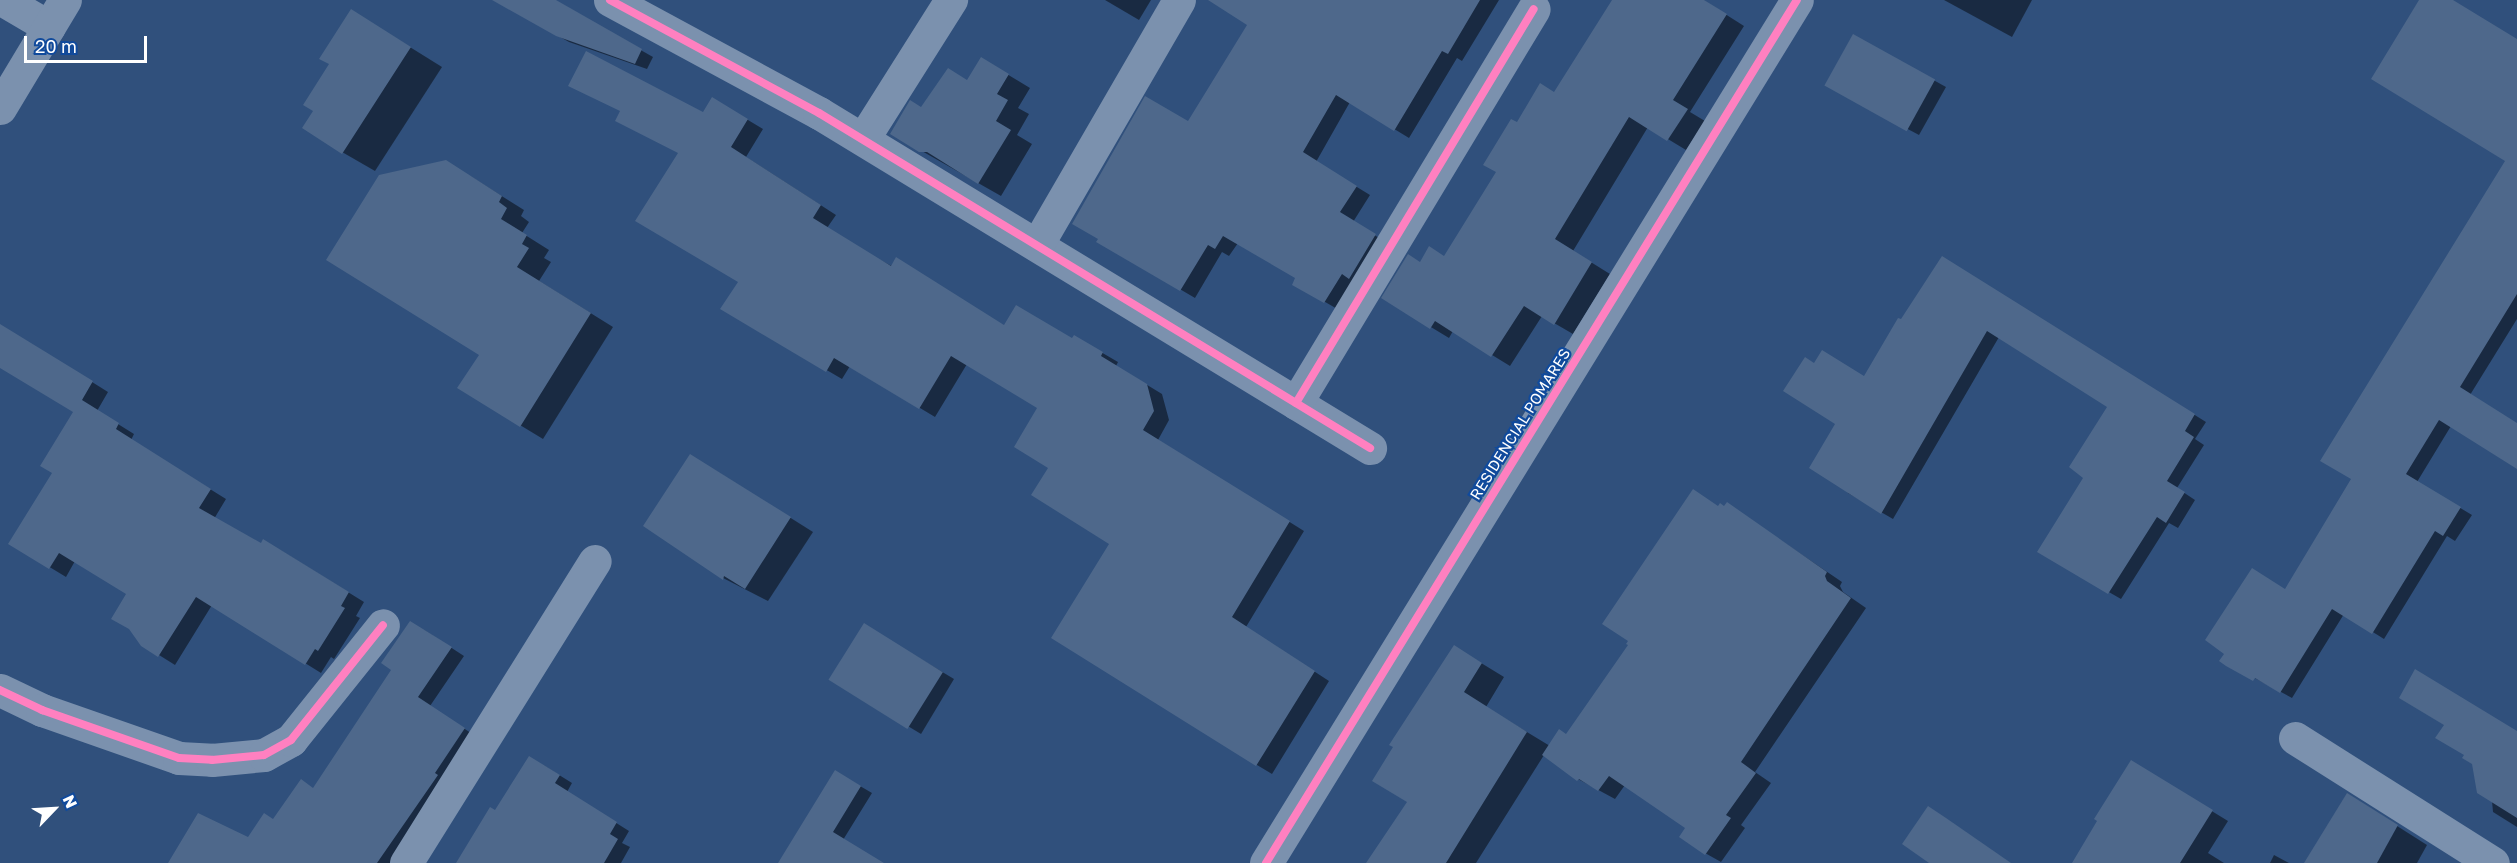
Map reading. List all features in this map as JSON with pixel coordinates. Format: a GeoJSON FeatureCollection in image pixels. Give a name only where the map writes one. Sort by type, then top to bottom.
{"type":"FeatureCollection","features":[{"type":"Feature","properties":{"kind":"street"},"geometry":{"type":"LineString","coordinates":[[0,108],[57,14],[3,0]]}},
{"type":"Feature","properties":{"kind":"street"},"geometry":{"type":"LineString","coordinates":[[610,0],[819,113],[1370,448]]}},
{"type":"Feature","properties":{"kind":"street"},"geometry":{"type":"LineString","coordinates":[[863,140],[951,0]]}},
{"type":"Feature","properties":{"kind":"street"},"geometry":{"type":"LineString","coordinates":[[1037,245],[1179,0]]}},
{"type":"Feature","properties":{"kind":"street","name":"RESIDENCIAL POMARES"},"geometry":{"type":"LineString","coordinates":[[1266,863],[1797,0]]}},
{"type":"Feature","properties":{"kind":"street"},"geometry":{"type":"LineString","coordinates":[[1296,403],[1534,9]]}},
{"type":"Feature","properties":{"kind":"street"},"geometry":{"type":"LineString","coordinates":[[406,863],[595,561]]}},
{"type":"Feature","properties":{"kind":"street"},"geometry":{"type":"LineString","coordinates":[[0,690],[42,710],[179,758],[212,760],[264,755],[291,740],[383,625]]}},
{"type":"Feature","properties":{"kind":"street"},"geometry":{"type":"LineString","coordinates":[[2295,738],[2493,863]]}},
{"type":"Feature","properties":{"kind":"building"},"geometry":{"type":"Polygon","coordinates":[[[492,0],[556,0],[642,49],[635,64],[556,36],[492,0]]]}},
{"type":"Feature","properties":{"kind":"building"},"geometry":{"type":"Polygon","coordinates":[[[1208,0],[1480,0],[1448,54],[1442,51],[1394,131],[1336,95],[1303,152],[1357,186],[1340,212],[1376,234],[1349,279],[1342,274],[1324,303],[1292,285],[1295,278],[1223,236],[1215,249],[1208,245],[1180,291],[1096,242],[1098,239],[1072,224],[1145,96],[1188,121],[1247,25],[1208,0]]]}},
{"type":"Feature","properties":{"kind":"building"},"geometry":{"type":"Polygon","coordinates":[[[1612,0],[1704,0],[1727,14],[1673,100],[1688,109],[1667,141],[1629,117],[1555,239],[1592,262],[1554,325],[1524,306],[1491,357],[1435,321],[1430,329],[1381,298],[1408,254],[1420,262],[1429,246],[1444,256],[1496,172],[1483,165],[1511,119],[1517,122],[1540,83],[1554,92],[1612,0]]]}},
{"type":"Feature","properties":{"kind":"building"},"geometry":{"type":"Polygon","coordinates":[[[2419,0],[2453,0],[2517,39],[2517,294],[2460,387],[2517,423],[2517,469],[2439,420],[2406,474],[2461,507],[2443,536],[2435,531],[2372,634],[2332,609],[2280,693],[2255,678],[2253,681],[2226,666],[2219,661],[2224,654],[2205,640],[2252,568],[2285,589],[2351,479],[2320,461],[2505,161],[2371,79],[2419,0]]]}},
{"type":"Feature","properties":{"kind":"building"},"geometry":{"type":"Polygon","coordinates":[[[351,9],[411,47],[342,154],[302,128],[313,111],[303,105],[329,64],[319,59],[351,9]]]}},
{"type":"Feature","properties":{"kind":"building"},"geometry":{"type":"Polygon","coordinates":[[[1853,34],[1935,80],[1907,131],[1824,86],[1853,34]]]}},
{"type":"Feature","properties":{"kind":"building"},"geometry":{"type":"Polygon","coordinates":[[[586,51],[703,112],[712,97],[748,119],[731,147],[821,205],[813,218],[891,266],[896,257],[1004,325],[1016,305],[1072,338],[1074,335],[1103,352],[1101,356],[1147,384],[1154,411],[1143,430],[1290,521],[1232,617],[1315,671],[1256,766],[1051,638],[1109,544],[1031,495],[1048,468],[1014,447],[1037,408],[951,356],[919,409],[834,358],[826,372],[720,309],[738,282],[635,221],[678,153],[615,121],[620,111],[568,86],[586,51]]]}},
{"type":"Feature","properties":{"kind":"building"},"geometry":{"type":"Polygon","coordinates":[[[981,57],[1009,74],[997,94],[1008,100],[996,121],[1011,130],[978,184],[927,152],[919,152],[890,134],[910,100],[921,107],[948,68],[967,80],[981,57]]]}},
{"type":"Feature","properties":{"kind":"building"},"geometry":{"type":"Polygon","coordinates":[[[446,160],[502,196],[499,202],[507,208],[501,219],[527,235],[522,244],[529,248],[517,267],[591,313],[520,427],[457,388],[479,355],[326,260],[379,175],[446,160]]]}},
{"type":"Feature","properties":{"kind":"building"},"geometry":{"type":"Polygon","coordinates":[[[1942,256],[2195,414],[2185,431],[2194,437],[2167,481],[2185,492],[2166,523],[2157,517],[2108,594],[2037,552],[2083,478],[2069,467],[2107,407],[1987,331],[1881,514],[1809,468],[1835,424],[1783,391],[1805,357],[1814,363],[1822,350],[1864,376],[1898,318],[1901,319],[1942,256]]]}},
{"type":"Feature","properties":{"kind":"building"},"geometry":{"type":"Polygon","coordinates":[[[0,324],[93,381],[82,400],[119,423],[116,429],[211,489],[199,508],[261,543],[263,539],[349,592],[341,606],[345,608],[318,651],[315,649],[305,665],[196,597],[158,657],[141,646],[129,629],[111,619],[126,594],[59,553],[49,569],[8,544],[52,473],[40,466],[73,412],[0,368],[0,324]]]}},
{"type":"Feature","properties":{"kind":"building"},"geometry":{"type":"Polygon","coordinates":[[[690,454],[791,517],[745,589],[724,576],[723,580],[643,526],[690,454]]]}},
{"type":"Feature","properties":{"kind":"building"},"geometry":{"type":"Polygon","coordinates":[[[1693,489],[1718,506],[1720,503],[1724,506],[1727,502],[1827,572],[1825,576],[1827,581],[1851,598],[1741,762],[1756,773],[1726,815],[1731,818],[1705,855],[1679,837],[1685,828],[1609,776],[1598,791],[1579,779],[1577,781],[1542,755],[1559,729],[1566,734],[1628,645],[1626,644],[1628,641],[1602,624],[1693,489]]]}},
{"type":"Feature","properties":{"kind":"building"},"geometry":{"type":"Polygon","coordinates":[[[410,621],[452,647],[418,697],[465,728],[435,773],[438,775],[377,863],[168,863],[198,813],[248,837],[264,813],[273,819],[301,779],[313,788],[391,670],[381,663],[410,621]]]}},
{"type":"Feature","properties":{"kind":"building"},"geometry":{"type":"Polygon","coordinates":[[[864,623],[943,672],[907,729],[828,680],[864,623]]]}},
{"type":"Feature","properties":{"kind":"building"},"geometry":{"type":"Polygon","coordinates":[[[1454,645],[1482,663],[1464,692],[1527,732],[1446,863],[1366,863],[1407,802],[1372,781],[1393,747],[1389,745],[1454,645]]]}},
{"type":"Feature","properties":{"kind":"building"},"geometry":{"type":"Polygon","coordinates":[[[2415,669],[2517,731],[2517,818],[2477,793],[2472,764],[2462,758],[2464,755],[2435,738],[2444,725],[2399,698],[2415,669]]]}},
{"type":"Feature","properties":{"kind":"building"},"geometry":{"type":"Polygon","coordinates":[[[529,756],[560,775],[555,783],[617,822],[610,834],[618,839],[604,863],[456,863],[490,807],[495,810],[529,756]]]}},
{"type":"Feature","properties":{"kind":"building"},"geometry":{"type":"Polygon","coordinates":[[[2131,760],[2213,810],[2180,863],[2072,863],[2097,821],[2094,819],[2131,760]]]}},
{"type":"Feature","properties":{"kind":"building"},"geometry":{"type":"Polygon","coordinates":[[[835,770],[861,786],[833,832],[884,863],[778,863],[835,770]]]}},
{"type":"Feature","properties":{"kind":"building"},"geometry":{"type":"Polygon","coordinates":[[[2347,793],[2398,825],[2377,863],[2304,863],[2347,793]]]}},
{"type":"Feature","properties":{"kind":"building"},"geometry":{"type":"Polygon","coordinates":[[[1928,806],[2011,863],[1929,863],[1902,844],[1928,806]]]}},
{"type":"Feature","properties":{"kind":"cycle path"},"geometry":{"type":"LineString","coordinates":[[610,0],[819,113],[1370,448]]}},
{"type":"Feature","properties":{"kind":"cycle path"},"geometry":{"type":"LineString","coordinates":[[1266,863],[1797,0]]}},
{"type":"Feature","properties":{"kind":"cycle path"},"geometry":{"type":"LineString","coordinates":[[1296,403],[1534,9]]}},
{"type":"Feature","properties":{"kind":"cycle path"},"geometry":{"type":"LineString","coordinates":[[0,690],[42,710],[179,758],[212,760],[264,755],[291,740],[383,625]]}}]}
